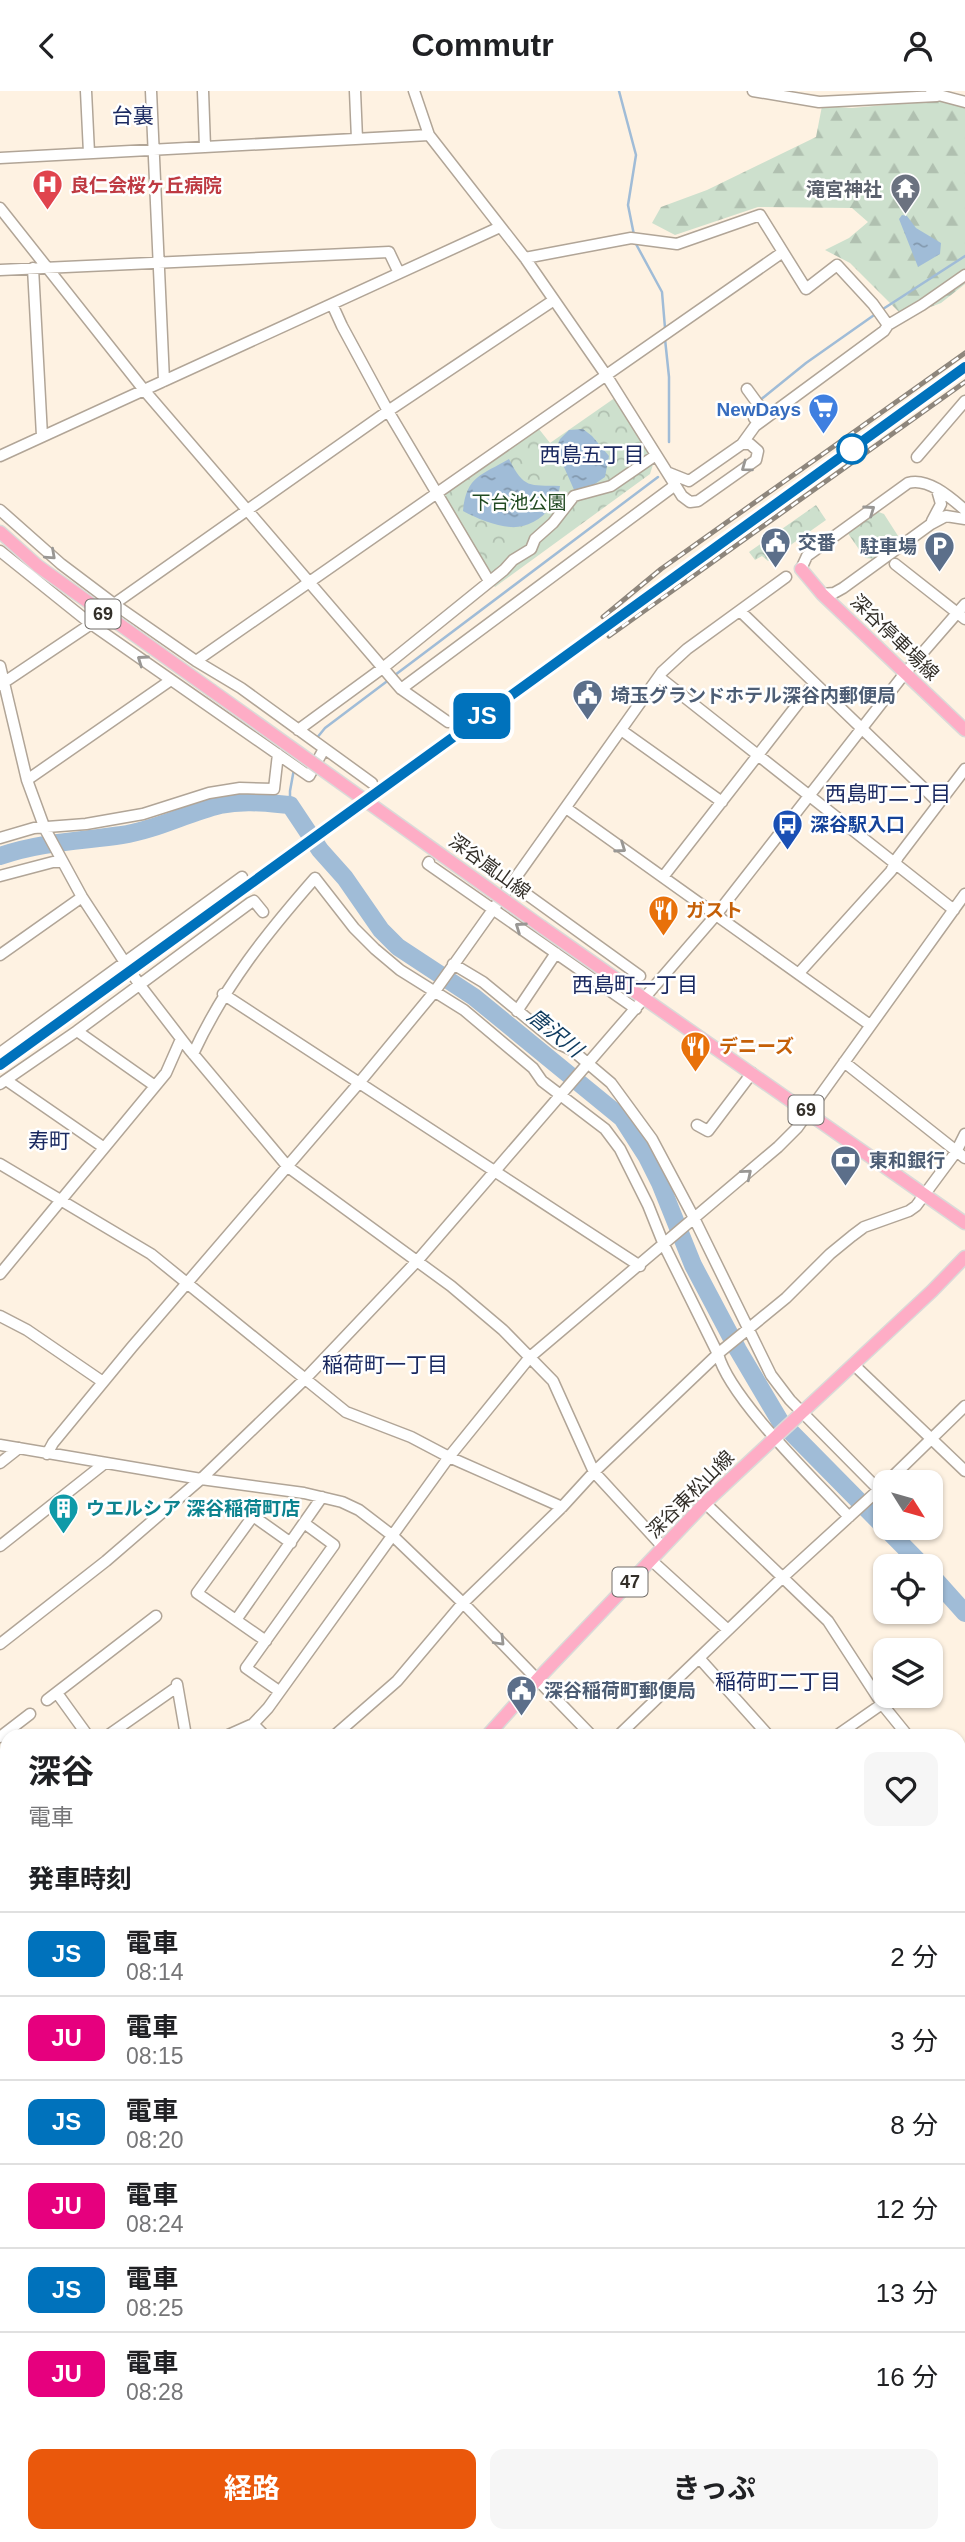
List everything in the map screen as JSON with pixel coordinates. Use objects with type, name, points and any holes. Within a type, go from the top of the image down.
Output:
[{"type":"main road","name":"深谷嵐山線","points":[[0,532],[38,566],[103,614],[542,927],[965,1223]]},
{"type":"main road","name":"深谷停車場線","points":[[801,569],[822,594],[965,730]]},
{"type":"main road","name":"47","points":[[777,1436],[965,1257]]},
{"type":"main road","name":"深谷東松山線","points":[[493,1729],[705,1503],[777,1436]]},
{"type":"street","points":[[86,91],[89,153]]},
{"type":"street","points":[[151,91],[164,381]]},
{"type":"street","points":[[203,91],[205,147]]},
{"type":"street","points":[[355,91],[357,139]]},
{"type":"street","points":[[414,91],[429,135],[525,258],[606,375],[686,499],[695,502]]},
{"type":"street","points":[[753,91],[819,102],[932,93],[965,102]]},
{"type":"street","points":[[0,158],[429,135]]},
{"type":"street","points":[[0,208],[144,390],[400,687],[448,722]]},
{"type":"street","points":[[525,258],[631,238],[677,244],[760,215],[806,289],[837,265],[873,304],[887,324]]},
{"type":"street","points":[[0,456],[500,227]]},
{"type":"street","points":[[0,270],[389,252],[399,273]]},
{"type":"street","points":[[196,661],[783,252]]},
{"type":"street","points":[[33,268],[42,436]]},
{"type":"street","points":[[400,687],[673,479],[692,480],[742,445],[755,426],[884,331],[887,324],[922,305],[965,275]]},
{"type":"street","points":[[114,604],[388,411],[554,300]]},
{"type":"street","points":[[332,304],[388,411],[438,491],[489,581]]},
{"type":"street","points":[[747,389],[763,411],[754,418],[756,420],[765,414],[756,449]]},
{"type":"street","points":[[917,457],[965,401]]},
{"type":"street","points":[[695,502],[756,460],[756,449],[750,444],[742,445]]},
{"type":"street","points":[[298,730],[384,667],[504,571],[513,560],[531,549],[535,539],[553,523],[574,496],[611,487],[656,455]]},
{"type":"street","points":[[692,480],[695,502]]},
{"type":"street","points":[[801,569],[807,555],[908,483],[919,482],[937,490],[965,510]]},
{"type":"street","points":[[931,524],[941,504],[937,490]]},
{"type":"street","points":[[0,510],[61,565],[114,604],[196,661],[241,688],[372,783]]},
{"type":"street","points":[[822,594],[834,593],[946,516],[965,519]]},
{"type":"street","points":[[0,551],[91,624],[309,776],[324,749]]},
{"type":"street","points":[[895,564],[961,616]]},
{"type":"street","points":[[47,1454],[103,1382],[436,990],[659,677],[678,656],[786,577]]},
{"type":"street","points":[[842,587],[841,603],[848,618]]},
{"type":"street","points":[[0,1644],[106,1561],[201,1479],[306,1378],[418,1260],[716,915],[905,673],[961,616],[965,604]]},
{"type":"street","points":[[740,611],[939,803]]},
{"type":"street","points":[[2,684],[91,624]]},
{"type":"street","points":[[0,666],[2,684],[27,780],[46,831],[82,897],[139,984],[181,1039],[288,1167],[418,1260],[478,1308],[553,1381],[594,1472],[663,1547]]},
{"type":"street","points":[[659,677],[954,910]]},
{"type":"street","points":[[27,780],[171,680]]},
{"type":"street","points":[[663,877],[814,683]]},
{"type":"street","points":[[216,711],[241,688]]},
{"type":"street","points":[[621,730],[722,802]]},
{"type":"street","points":[[0,838],[34,828],[46,831],[143,814],[209,793],[240,788],[274,789],[278,754]]},
{"type":"street","points":[[799,973],[894,864],[965,769]]},
{"type":"street","points":[[566,808],[870,1025]]},
{"type":"street","points":[[0,876],[60,859]]},
{"type":"street","points":[[429,862],[636,1009]]},
{"type":"street","points":[[0,1053],[242,877]]},
{"type":"street","points":[[193,1053],[223,994],[273,926],[315,878],[354,928],[375,949],[400,970],[436,990],[464,1010],[533,1068],[542,1081],[599,1123],[620,1149],[719,1353],[721,1364],[739,1393],[850,1515]]},
{"type":"street","points":[[511,883],[640,976]]},
{"type":"street","points":[[242,1729],[253,1724],[268,1708],[449,1457],[530,1357],[778,1147],[809,1113],[965,894]]},
{"type":"street","points":[[0,955],[82,897]]},
{"type":"street","points":[[103,1147],[3,1082],[77,1031],[250,903],[254,901],[263,912]]},
{"type":"street","points":[[517,1011],[556,953]]},
{"type":"street","points":[[452,966],[483,982],[611,1083],[640,1121],[771,1374],[801,1413],[873,1479]]},
{"type":"street","points":[[223,994],[640,1266]]},
{"type":"street","points":[[77,1031],[155,1086]]},
{"type":"street","points":[[0,1273],[166,1073],[181,1039]]},
{"type":"street","points":[[844,1062],[961,1155]]},
{"type":"street","points":[[697,1125],[708,1131],[752,1073]]},
{"type":"street","points":[[342,1729],[397,1681],[462,1604],[562,1507],[594,1472],[719,1353],[786,1298],[846,1240],[864,1227],[909,1211],[961,1155],[965,1134]]},
{"type":"street","points":[[0,1164],[135,1243],[346,1412],[411,1437],[449,1457],[562,1507]]},
{"type":"street","points":[[0,1316],[103,1382]]},
{"type":"street","points":[[853,1364],[965,1471]]},
{"type":"street","points":[[900,1470],[965,1406]]},
{"type":"street","points":[[0,1445],[322,1497],[359,1510],[393,1536],[585,1729]]},
{"type":"street","points":[[0,1463],[19,1448]]},
{"type":"street","points":[[0,1546],[105,1463]]},
{"type":"street","points":[[625,1729],[782,1578],[873,1495]]},
{"type":"street","points":[[236,1620],[322,1497]]},
{"type":"street","points":[[705,1503],[828,1621],[873,1690]]},
{"type":"street","points":[[266,1641],[197,1593],[253,1516],[291,1543]]},
{"type":"street","points":[[279,1691],[246,1668],[334,1545],[304,1523]]},
{"type":"street","points":[[651,1560],[728,1630]]},
{"type":"street","points":[[82,1729],[52,1697],[156,1616]]},
{"type":"street","points":[[700,1659],[763,1729]]},
{"type":"street","points":[[117,1729],[177,1685],[185,1729]]},
{"type":"street","points":[[846,1729],[876,1708]]},
{"type":"street","points":[[885,1708],[902,1729]]},
{"type":"street","points":[[12,1729],[30,1714]]},
{"type":"street","points":[[253,1724],[258,1729]]},
{"type":"green space","points":[[940,100],[965,106],[965,284],[941,303],[904,317],[850,263],[825,250],[849,238],[868,222],[852,208],[758,207],[675,235],[652,223],[661,207],[707,190],[816,137],[822,106],[852,108]]},
{"type":"green space","name":"下台池公園","points":[[619,395],[656,455],[650,474],[495,587],[486,577],[437,491],[535,424],[550,443]]},
{"type":"green space","points":[[816,505],[826,520],[768,561],[762,556],[755,560],[749,552]]},
{"type":"green space","points":[[876,511],[884,514],[900,539],[875,559],[865,558],[847,532]]},
{"type":"water","points":[[902,215],[907,216],[916,228],[941,243],[940,254],[918,267],[899,219]]},
{"type":"water","points":[[583,429],[609,456],[605,477],[586,490],[575,492],[556,449],[560,439],[569,430]]},
{"type":"water","points":[[509,459],[519,476],[528,483],[560,486],[549,509],[536,521],[519,527],[498,525],[463,511],[472,483],[483,473]]},
{"type":"waterway","points":[[619,91],[636,155],[628,205],[634,235]]},
{"type":"waterway","points":[[636,244],[662,292],[665,328]]},
{"type":"waterway","points":[[883,309],[965,256]]},
{"type":"waterway","points":[[759,401],[806,363],[877,313]]},
{"type":"waterway","points":[[665,339],[669,377],[669,442]]},
{"type":"waterway","points":[[395,675],[658,477]]},
{"type":"waterway","points":[[316,739],[325,728],[390,679]]},
{"type":"waterway","points":[[290,805],[294,769]]},
{"type":"waterway","name":"唐沢川","points":[[0,856],[45,845],[135,833],[229,803],[290,805],[320,850],[345,878],[381,930],[398,947],[474,997],[622,1118],[660,1183],[693,1265],[780,1421],[911,1554]]},
{"type":"waterway","name":"唐沢川","points":[[943,1588],[965,1613]]},
{"type":"railway","points":[[603,617],[661,569],[965,353]]},
{"type":"railway","points":[[0,1065],[965,367]]},
{"type":"railway","points":[[609,636],[965,382]]},
{"type":"train","name":"JS","points":[[0,1065],[965,367]]},
{"type":"place","name":"良仁会桜ヶ丘病院","points":[[47,212]]},
{"type":"place","name":"滝宮神社","points":[[905,216]]},
{"type":"place","name":"NewDays","points":[[824,436]]},
{"type":"place","name":"交番","points":[[775,569]]},
{"type":"place","name":"駐車場","points":[[940,573]]},
{"type":"place","name":"埼玉グランドホテル深谷内郵便局","points":[[588,722]]},
{"type":"place","name":"深谷駅入口","points":[[787,851]]},
{"type":"place","name":"ガスト","points":[[663,937]]},
{"type":"place","name":"デニーズ","points":[[696,1073]]},
{"type":"place","name":"東和銀行","points":[[846,1187]]},
{"type":"place","name":"ウエルシア 深谷稲荷町店","points":[[63,1535]]},
{"type":"place","name":"深谷稲荷町郵便局","points":[[521,1717]]},
{"type":"district","name":"台裏","points":[[133,116]]},
{"type":"district","name":"西島五丁目","points":[[592,455]]},
{"type":"district","name":"西島町二丁目","points":[[888,794]]},
{"type":"district","name":"西島町一丁目","points":[[635,985]]},
{"type":"district","name":"寿町","points":[[49,1141]]},
{"type":"district","name":"稲荷町一丁目","points":[[385,1365]]},
{"type":"district","name":"稲荷町二丁目","points":[[778,1682]]}]
